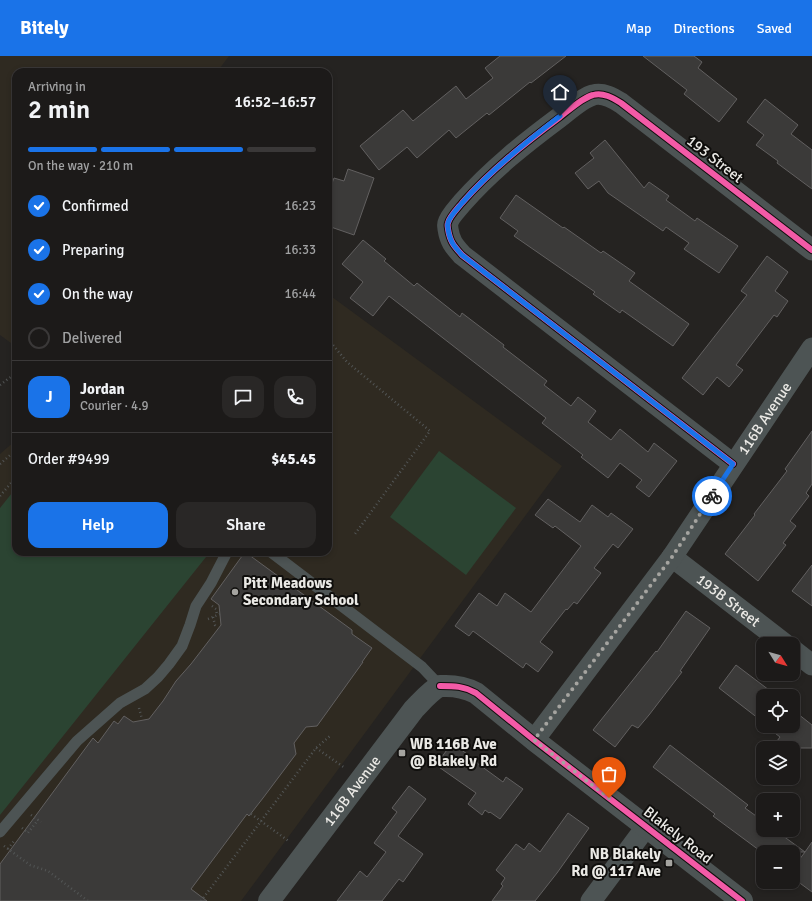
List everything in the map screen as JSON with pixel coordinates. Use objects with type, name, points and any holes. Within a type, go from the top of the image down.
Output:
[{"type":"street","name":"193 Street","points":[[733,464],[462,255],[453,245],[449,236],[448,222],[470,193],[529,140],[581,101],[592,95],[601,94],[612,97],[621,103],[812,250]]},
{"type":"street","name":"116B Avenue","points":[[534,740],[672,557],[812,348]]},
{"type":"street","name":"193B Street","points":[[672,557],[776,637]]},
{"type":"street","points":[[800,656],[812,665]]},
{"type":"street","name":"116B Avenue","points":[[269,901],[414,709],[440,686]]},
{"type":"street","name":"Blakely Road","points":[[440,686],[456,686],[466,688],[476,693],[534,740],[742,901]]},
{"type":"street","points":[[591,901],[646,827]]},
{"type":"lane","points":[[0,832],[77,741],[120,703],[145,689],[169,664],[182,646],[196,606],[211,583],[225,556]]},
{"type":"lane","points":[[276,556],[422,667],[440,686]]},
{"type":"path","points":[[332,344],[347,362],[430,431],[355,534]]},
{"type":"path","points":[[0,385],[12,376]]},
{"type":"path","points":[[0,464],[12,454]]},
{"type":"path","points":[[0,496],[12,482]]},
{"type":"path","points":[[213,617],[215,625],[218,627]]},
{"type":"path","points":[[201,901],[316,748],[330,736]]},
{"type":"path","points":[[316,748],[347,769]]},
{"type":"path","points":[[251,814],[292,844]]},
{"type":"path","points":[[0,843],[30,865],[48,871],[88,901]]},
{"type":"shaded area","points":[[0,56],[229,56],[220,68],[12,68],[12,342],[11,343],[0,335]]},
{"type":"shaded area","name":"Pitt Meadows Secondary School","points":[[332,297],[562,466],[241,901],[0,901],[0,454],[12,444],[12,556],[332,556]]},
{"type":"green space","points":[[439,451],[516,508],[466,575],[390,517]]},
{"type":"green space","points":[[12,493],[12,556],[207,556],[0,815],[0,508]]},
{"type":"building","points":[[500,56],[566,56],[531,83],[530,82],[489,115],[487,113],[456,138],[449,130],[417,158],[407,147],[379,170],[360,146],[403,110],[413,121],[456,86],[466,99],[493,78],[485,68]]},
{"type":"building","points":[[643,56],[694,56],[702,62],[698,68],[737,99],[719,122],[684,94],[687,90]]},
{"type":"building","points":[[765,99],[798,125],[791,134],[812,150],[812,189],[756,145],[764,135],[747,122]]},
{"type":"building","points":[[605,140],[644,188],[649,182],[669,196],[666,200],[695,221],[697,218],[738,246],[719,273],[684,249],[689,243],[666,227],[663,231],[608,193],[599,181],[588,189],[575,173],[594,158],[590,153]]},
{"type":"building","points":[[348,169],[374,178],[354,235],[332,227],[332,183],[334,178],[344,181]]},
{"type":"building","points":[[516,195],[601,253],[603,251],[635,273],[629,281],[689,324],[673,346],[622,310],[620,313],[593,294],[595,292],[514,236],[518,231],[500,218]]},
{"type":"building","points":[[363,240],[386,259],[384,261],[414,286],[417,283],[460,317],[462,313],[504,345],[503,347],[547,381],[544,385],[571,406],[578,397],[596,411],[588,422],[611,440],[620,429],[648,452],[654,443],[677,461],[649,497],[636,487],[642,480],[620,463],[608,478],[581,457],[583,455],[542,423],[546,418],[389,296],[373,316],[350,298],[363,282],[342,264]]},
{"type":"building","points":[[767,256],[788,272],[775,291],[788,301],[777,317],[774,315],[736,365],[743,370],[729,387],[717,377],[703,395],[682,378],[747,295],[741,291]]},
{"type":"building","points":[[812,431],[812,484],[806,493],[809,496],[790,521],[796,526],[783,543],[786,545],[758,581],[725,554],[787,471],[785,469]]},
{"type":"building","points":[[548,499],[580,522],[592,505],[608,517],[611,513],[633,529],[618,548],[613,544],[594,568],[601,573],[577,604],[574,602],[567,610],[566,609],[540,642],[553,652],[538,672],[526,663],[523,668],[473,631],[469,636],[455,626],[479,593],[497,606],[505,593],[531,612],[581,546],[555,526],[553,528],[535,515]]},
{"type":"building","name":"Pitt Meadows Secondary School","points":[[242,556],[250,556],[352,630],[352,634],[372,648],[317,726],[306,727],[294,743],[296,754],[249,816],[247,814],[191,889],[207,901],[0,901],[0,864],[93,738],[98,743],[114,721],[118,724],[124,716],[133,722],[149,719],[176,681],[221,625],[219,605],[211,599]]},
{"type":"building","points":[[812,565],[812,606],[792,591]]},
{"type":"building","points":[[686,611],[710,628],[680,671],[682,672],[649,715],[638,728],[632,725],[615,747],[593,730],[656,651],[657,652]]},
{"type":"building","points":[[736,665],[768,689],[756,689],[756,717],[719,688]]},
{"type":"building","points":[[800,716],[812,725],[812,748],[800,748],[800,741],[777,741],[780,737],[775,733],[800,733]]},
{"type":"building","points":[[452,743],[503,782],[506,777],[523,789],[500,819],[485,810],[482,815],[468,804],[476,793],[436,765]]},
{"type":"building","points":[[670,745],[748,805],[745,808],[756,816],[756,837],[785,837],[795,845],[756,845],[756,848],[713,816],[715,814],[653,767]]},
{"type":"building","points":[[409,786],[426,799],[398,836],[423,854],[403,882],[399,879],[382,901],[337,901],[360,871],[367,877],[386,852],[374,843],[397,812],[392,808]]},
{"type":"building","points":[[568,813],[589,828],[535,901],[492,901],[503,886],[501,884],[505,878],[496,870],[516,844],[524,850],[529,843],[540,852]]},
{"type":"building","points":[[812,842],[812,892],[800,883],[800,858]]},
{"type":"cycle path","points":[[733,464],[462,255],[451,241],[448,225],[449,221],[473,191],[521,147],[580,101],[593,95],[600,94],[611,97],[621,103],[812,250]]},
{"type":"cycle path","points":[[440,686],[459,687],[476,693],[534,740],[742,901]]},
{"type":"way so far","points":[[609,798],[534,740],[672,557],[712,496]]},
{"type":"place","name":"Pitt Meadows Secondary School","points":[[235,592]]},
{"type":"place","name":"WB 116B Ave @ Blakely Rd","points":[[402,753]]},
{"type":"place","name":"NB Blakely Rd @ 117 Ave","points":[[669,863]]},
{"type":"route","points":[[560,116],[529,140],[470,193],[448,222],[449,236],[453,245],[462,255],[733,464],[712,496]]}]
